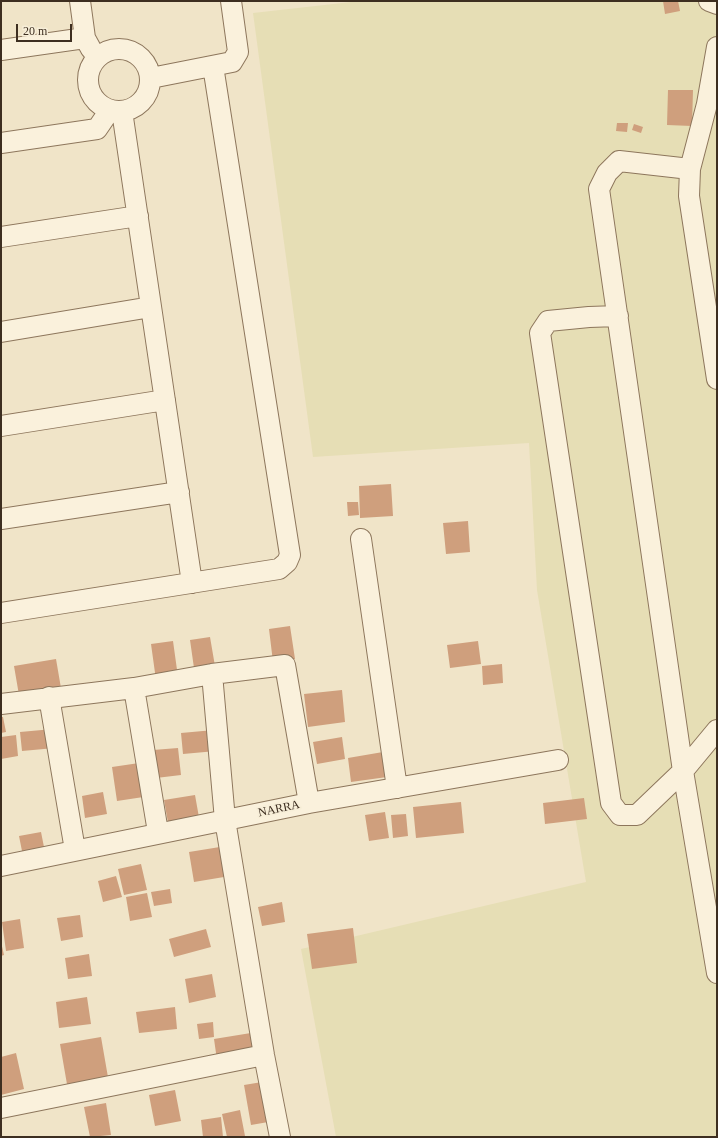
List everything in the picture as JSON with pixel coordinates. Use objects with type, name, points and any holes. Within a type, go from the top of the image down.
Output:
[{"type":"street","points":[[80,1],[85,38],[96,58]]},
{"type":"street","points":[[151,78],[232,62],[238,52],[231,1]]},
{"type":"street","points":[[709,1],[717,4]]},
{"type":"street","points":[[1,50],[85,38]]},
{"type":"street","points":[[717,47],[707,104],[690,169],[689,196],[717,379]]},
{"type":"street","points":[[1,142],[97,129],[116,111],[135,107],[144,100],[149,89],[151,78],[148,66],[142,57],[132,50],[119,48],[107,50],[96,58],[90,68],[88,81],[91,93],[99,104],[116,111]]},
{"type":"street","points":[[1,613],[279,569],[287,562],[290,555],[213,66]]},
{"type":"street","points":[[116,111],[138,216],[192,583]]},
{"type":"street","points":[[690,169],[620,161],[607,173],[599,189],[684,771],[717,973]]},
{"type":"street","points":[[1,237],[138,216]]},
{"type":"street","points":[[1,332],[151,307]]},
{"type":"street","points":[[618,316],[548,321],[540,333],[610,802],[620,815],[637,815],[684,771],[717,730]]},
{"type":"street","points":[[1,426],[165,400]]},
{"type":"street","points":[[1,519],[179,492]]},
{"type":"street","points":[[361,539],[397,788]]},
{"type":"street","points":[[1,704],[49,697],[134,688],[212,674],[285,665],[309,803]]},
{"type":"street","points":[[212,674],[225,820],[264,1055],[280,1137]]},
{"type":"street","points":[[134,688],[158,832]]},
{"type":"street","points":[[49,697],[75,850]]},
{"type":"street","name":"NARRA","points":[[1,866],[158,832],[309,803],[558,760]]},
{"type":"street","points":[[1,1108],[264,1055]]},
{"type":"shaded area","points":[[360,1],[717,1],[717,1137],[336,1137],[301,949],[586,882],[537,590],[529,443],[313,457],[253,13]]},
{"type":"building","points":[[663,1],[678,1],[680,11],[665,14]]},
{"type":"building","points":[[668,90],[693,90],[692,126],[667,125]]},
{"type":"building","points":[[617,123],[628,123],[627,132],[616,131]]},
{"type":"building","points":[[634,124],[643,127],[641,133],[632,130]]},
{"type":"building","points":[[391,484],[393,516],[360,518],[359,486]]},
{"type":"building","points":[[347,502],[358,502],[359,515],[348,516]]},
{"type":"building","points":[[468,521],[470,552],[446,554],[443,523]]},
{"type":"building","points":[[290,626],[295,659],[273,662],[269,629]]},
{"type":"building","points":[[210,637],[216,672],[195,675],[190,640]]},
{"type":"building","points":[[173,641],[178,677],[156,680],[151,644]]},
{"type":"building","points":[[478,641],[481,664],[450,668],[447,645]]},
{"type":"building","points":[[56,659],[62,694],[20,701],[14,666]]},
{"type":"building","points":[[502,664],[503,683],[483,685],[482,666]]},
{"type":"building","points":[[342,690],[345,722],[308,727],[304,694]]},
{"type":"building","points":[[1,717],[3,717],[6,732],[1,733]]},
{"type":"building","points":[[53,729],[55,748],[22,751],[20,732]]},
{"type":"building","points":[[214,730],[216,751],[183,754],[181,733]]},
{"type":"building","points":[[16,735],[18,756],[1,759],[1,737]]},
{"type":"building","points":[[342,737],[345,759],[317,764],[313,742]]},
{"type":"building","points":[[178,748],[181,775],[156,778],[153,750]]},
{"type":"building","points":[[383,752],[387,777],[351,782],[348,758]]},
{"type":"building","points":[[146,762],[150,796],[117,801],[112,767]]},
{"type":"building","points":[[103,792],[107,814],[85,818],[82,796]]},
{"type":"building","points":[[195,795],[200,823],[169,828],[164,800]]},
{"type":"building","points":[[584,798],[587,819],[545,824],[543,803]]},
{"type":"building","points":[[461,802],[464,833],[416,838],[413,807]]},
{"type":"building","points":[[385,812],[389,838],[369,841],[365,815]]},
{"type":"building","points":[[406,814],[408,836],[393,838],[391,815]]},
{"type":"building","points":[[41,832],[45,852],[23,856],[19,836]]},
{"type":"building","points":[[226,846],[230,876],[194,882],[189,852]]},
{"type":"building","points":[[141,864],[147,890],[124,895],[118,869]]},
{"type":"building","points":[[116,876],[122,897],[103,902],[98,881]]},
{"type":"building","points":[[170,889],[172,903],[154,906],[151,892]]},
{"type":"building","points":[[147,893],[152,917],[130,921],[126,897]]},
{"type":"building","points":[[282,902],[285,922],[262,926],[258,907]]},
{"type":"building","points":[[80,915],[83,937],[61,941],[57,918]]},
{"type":"building","points":[[20,919],[24,948],[6,951],[2,922]]},
{"type":"building","points":[[353,928],[357,963],[312,969],[307,934]]},
{"type":"building","points":[[206,929],[211,947],[174,957],[169,939]]},
{"type":"building","points":[[1,942],[4,955],[1,956]]},
{"type":"building","points":[[89,954],[92,976],[68,979],[65,958]]},
{"type":"building","points":[[212,974],[216,997],[189,1003],[185,979]]},
{"type":"building","points":[[87,997],[91,1024],[59,1028],[56,1002]]},
{"type":"building","points":[[175,1007],[177,1029],[139,1033],[136,1012]]},
{"type":"building","points":[[213,1022],[214,1037],[199,1039],[197,1024]]},
{"type":"building","points":[[257,1032],[261,1053],[217,1060],[214,1039]]},
{"type":"building","points":[[101,1037],[109,1083],[68,1090],[60,1044]]},
{"type":"building","points":[[16,1053],[24,1089],[1,1095],[1,1057]]},
{"type":"building","points":[[268,1081],[274,1121],[251,1125],[244,1085]]},
{"type":"building","points":[[175,1090],[181,1121],[155,1126],[149,1095]]},
{"type":"building","points":[[106,1103],[111,1135],[90,1137],[84,1107]]},
{"type":"building","points":[[240,1110],[245,1136],[227,1137],[222,1114]]},
{"type":"building","points":[[221,1117],[223,1137],[203,1137],[201,1120]]}]
